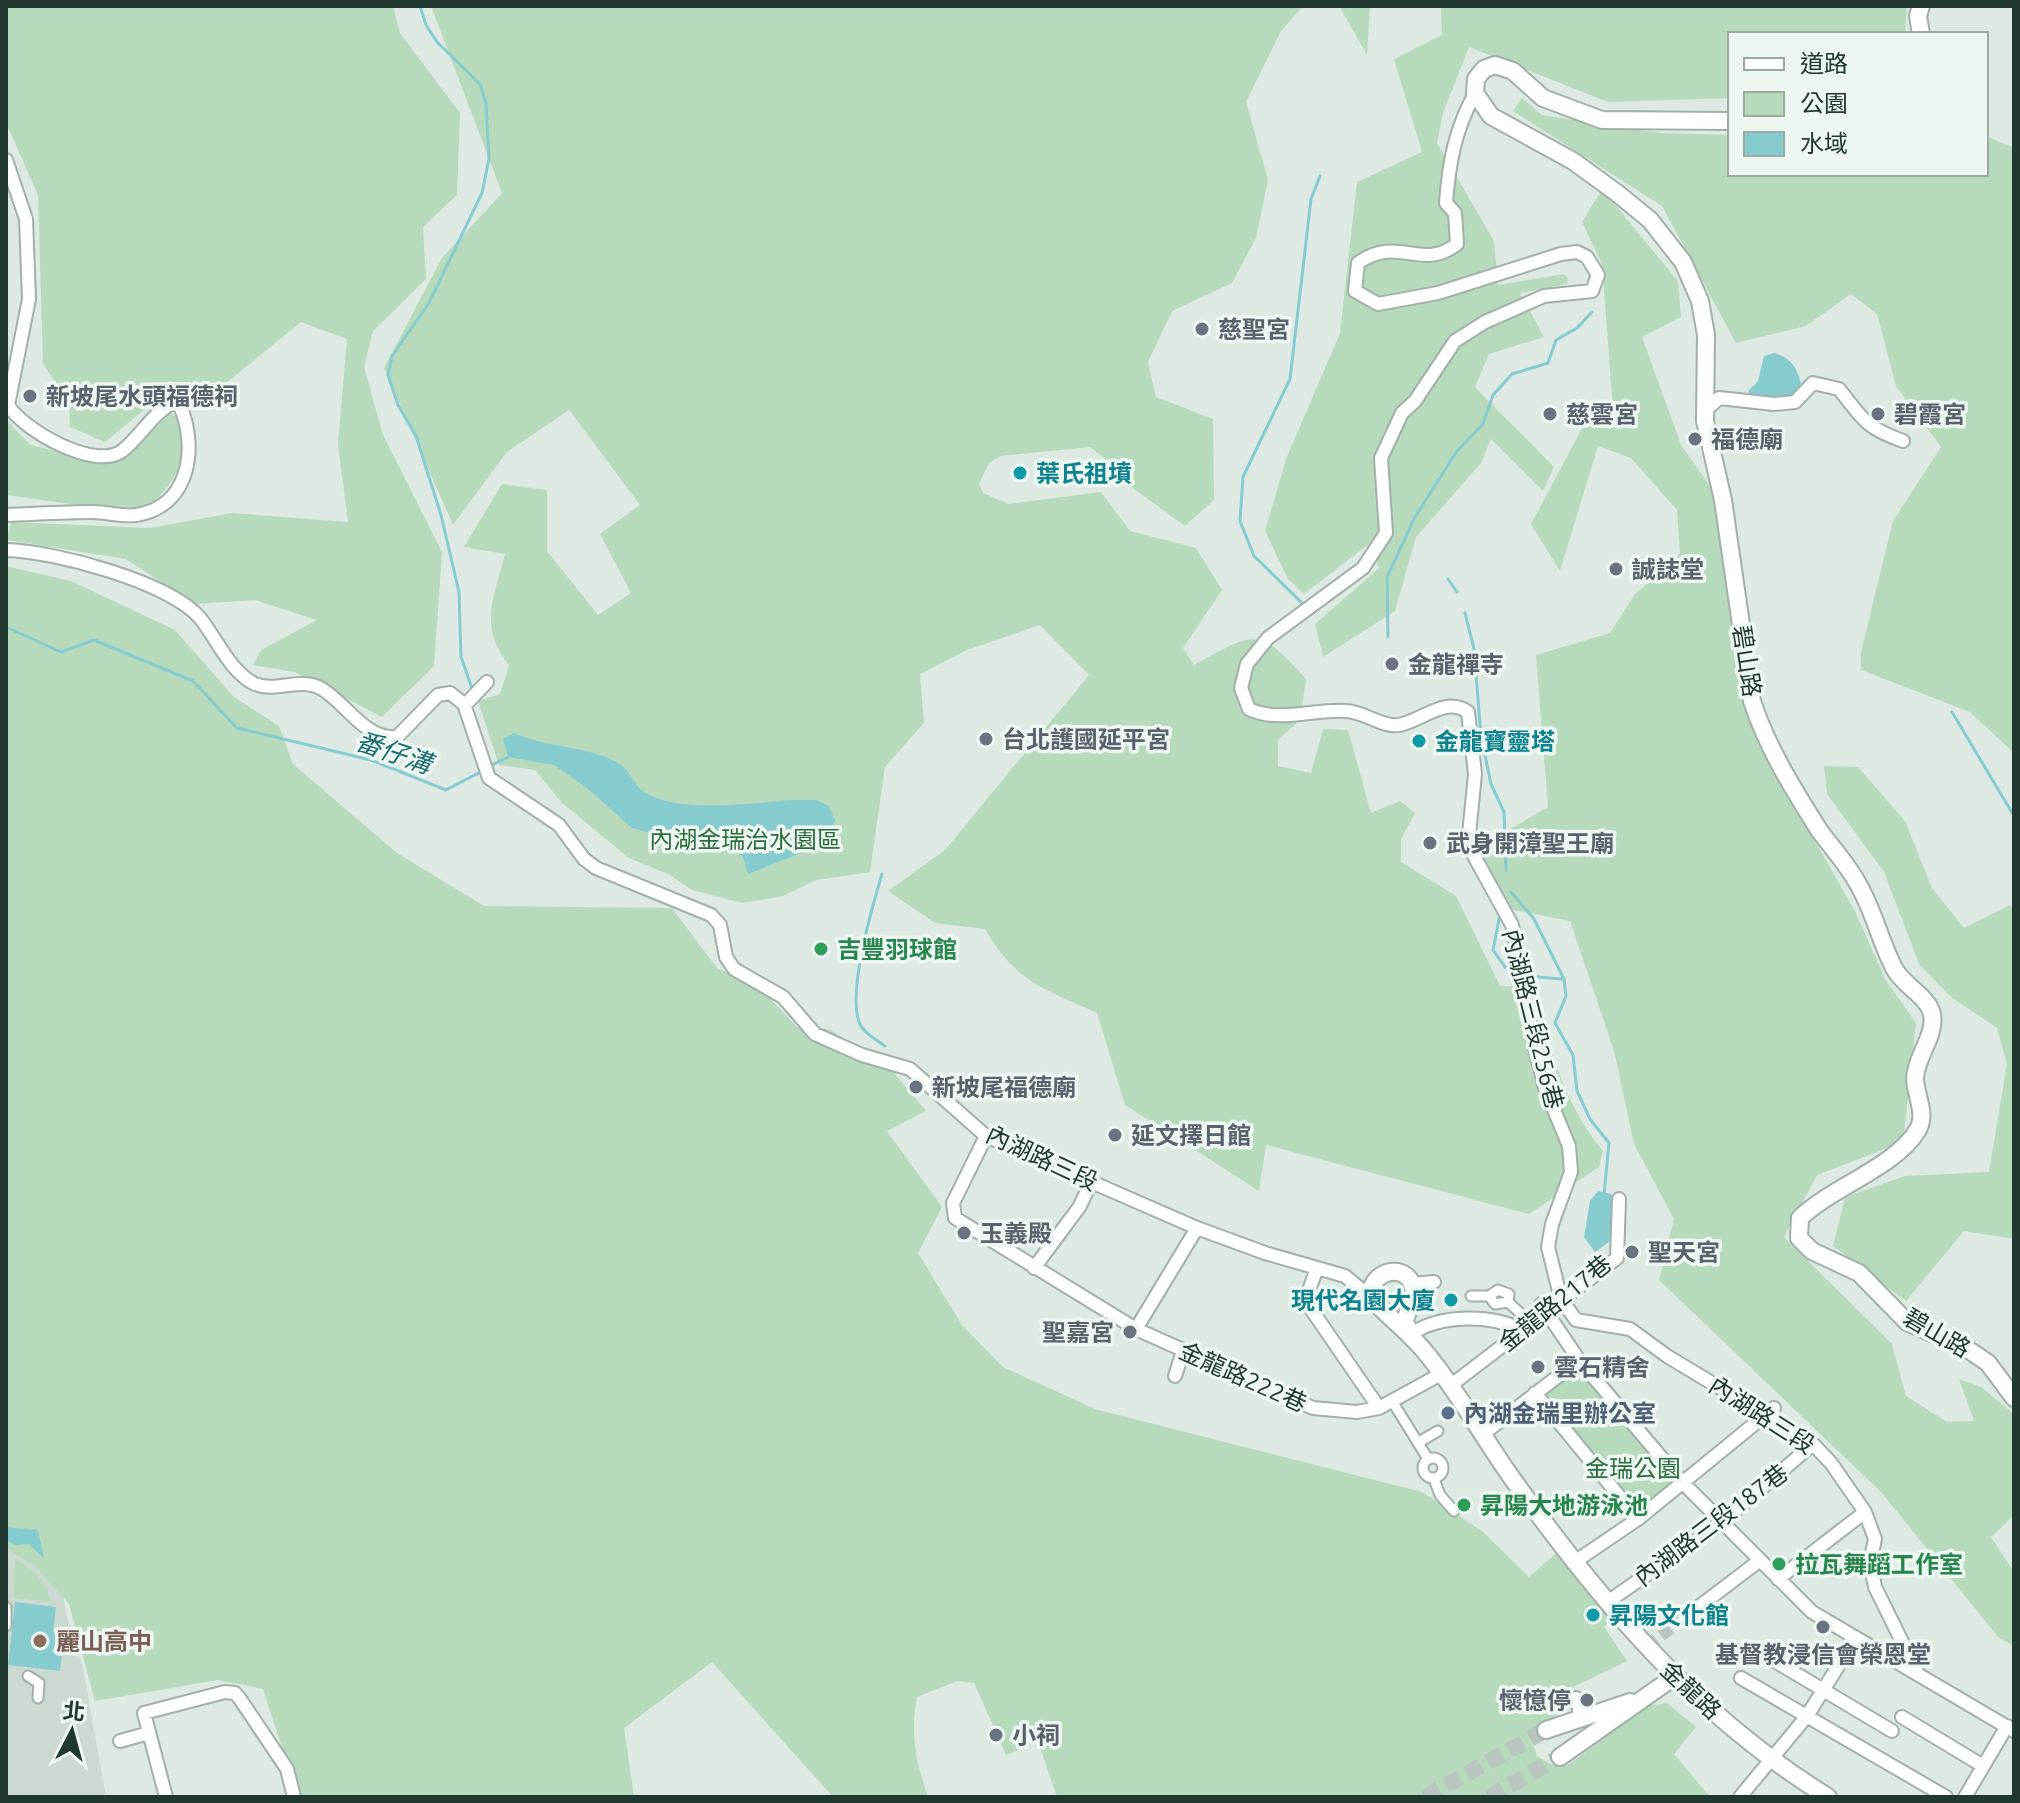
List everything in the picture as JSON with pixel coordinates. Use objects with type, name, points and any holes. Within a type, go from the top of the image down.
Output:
[{"type":"street","points":[[1921,6],[1918,16],[1921,32]]},
{"type":"street","points":[[1475,93],[1476,79],[1484,69],[1495,65],[1513,71],[1543,98],[1602,120],[1728,121]]},
{"type":"street","name":"碧山路","points":[[1475,93],[1491,116],[1573,161],[1650,220],[1683,262],[1700,301],[1706,335],[1704,412],[1723,500],[1752,701],[1762,731],[1820,831],[1857,882],[1904,986],[1921,997],[1931,1012],[1932,1029],[1916,1065],[1915,1084],[1922,1106],[1919,1130],[1895,1153],[1813,1205],[1800,1218],[1799,1238],[1812,1251],[1859,1273],[1907,1322],[1966,1348],[1988,1363],[2014,1398]]},
{"type":"street","name":"內湖路三段256巷","points":[[1475,93],[1459,123],[1449,158],[1446,203],[1455,213],[1457,244],[1445,253],[1424,257],[1408,251],[1374,251],[1358,263],[1355,291],[1378,304],[1438,293],[1532,261],[1577,252],[1587,257],[1598,275],[1592,291],[1544,296],[1485,322],[1455,341],[1415,401],[1402,413],[1381,458],[1386,533],[1363,568],[1268,638],[1247,664],[1241,688],[1249,709],[1262,716],[1350,711],[1397,726],[1447,706],[1460,706],[1468,712],[1475,774],[1468,845],[1512,925],[1545,1088],[1569,1146],[1571,1172],[1552,1224],[1548,1247],[1561,1299]]},
{"type":"street","points":[[6,160],[26,219],[29,299],[8,405],[14,415],[49,441],[100,456],[120,453],[172,403],[180,406],[184,417],[190,454],[186,476],[154,510],[135,515],[93,512],[6,515]]},
{"type":"street","points":[[1704,412],[1719,398],[1774,404],[1795,402],[1813,383],[1839,389],[1858,418],[1880,433],[1903,441]]},
{"type":"street","points":[[6,550],[29,550],[124,576],[198,615],[237,670],[257,685],[313,685],[381,737],[397,737],[438,695],[450,693],[465,705],[487,682]]},
{"type":"street","name":"內湖路三段","points":[[465,705],[489,778],[559,825],[575,848],[596,868],[711,915],[720,925],[726,957],[734,969],[783,997],[815,1034],[862,1055],[910,1069],[986,1136],[1197,1228],[1345,1276],[1370,1297]]},
{"type":"street","name":"金龍路222巷","points":[[986,1136],[953,1203],[955,1218],[1136,1329],[1313,1408],[1357,1412],[1379,1408],[1446,1380]]},
{"type":"street","points":[[1034,1268],[1080,1206],[1091,1182]]},
{"type":"street","name":"金龍路217巷","points":[[1446,1380],[1526,1326],[1543,1308],[1561,1299],[1617,1258],[1619,1199]]},
{"type":"street","points":[[1136,1329],[1197,1228]]},
{"type":"street","points":[[1317,1268],[1308,1293],[1309,1306],[1379,1408]]},
{"type":"street","points":[[1370,1297],[1373,1282],[1384,1272],[1399,1272],[1412,1284],[1415,1296],[1405,1322],[1411,1334],[1426,1327],[1479,1318],[1526,1326]]},
{"type":"street","points":[[1412,1284],[1434,1282]]},
{"type":"street","points":[[1471,1296],[1489,1296],[1498,1290],[1505,1291],[1509,1294],[1508,1302],[1526,1326]]},
{"type":"street","name":"金龍路","points":[[1370,1297],[1411,1334],[1573,1563],[1606,1603],[1674,1677],[1772,1762],[1828,1797]]},
{"type":"street","points":[[1560,1331],[1576,1320],[1561,1299]]},
{"type":"street","points":[[1543,1308],[1579,1360],[1683,1483],[1812,1612],[2010,1729],[1983,1766],[1971,1795]]},
{"type":"street","name":"內湖路三段","points":[[1576,1320],[1630,1329],[1769,1412],[1813,1444],[1831,1463],[1865,1512],[1875,1539],[1870,1562],[1875,1587],[1918,1674]]},
{"type":"street","points":[[1175,1376],[1183,1351]]},
{"type":"street","points":[[1482,1435],[1579,1360]]},
{"type":"street","points":[[1535,1393],[1638,1519]]},
{"type":"street","points":[[1392,1401],[1428,1459]]},
{"type":"street","points":[[1573,1563],[1638,1519],[1769,1412]]},
{"type":"street","points":[[1419,1442],[1438,1431]]},
{"type":"street","name":"內湖路三段187巷","points":[[1606,1603],[1721,1523],[1813,1444]]},
{"type":"street","points":[[1428,1459],[1438,1459],[1444,1466],[1441,1476],[1434,1479]]},
{"type":"street","points":[[1428,1459],[1423,1471],[1434,1479],[1440,1495],[1454,1511]]},
{"type":"street","points":[[1778,1579],[1865,1512]]},
{"type":"street","points":[[1684,1618],[1759,1561]]},
{"type":"street","points":[[6,1607],[6,1626]]},
{"type":"street","points":[[1740,1797],[1807,1716],[1855,1639]]},
{"type":"street","points":[[1768,1657],[1892,1731]]},
{"type":"street","points":[[28,1676],[39,1683],[38,1698]]},
{"type":"street","points":[[1640,1699],[1549,1729],[1567,1743],[1564,1755],[1674,1677]]},
{"type":"street","points":[[1741,1678],[1946,1797]]},
{"type":"street","points":[[166,1797],[144,1713],[213,1694],[235,1693],[287,1769],[294,1797]]},
{"type":"street","points":[[1576,1698],[1579,1718],[1577,1735],[1588,1740]]},
{"type":"street","points":[[1902,1717],[1983,1766]]},
{"type":"street","points":[[120,1741],[149,1733]]},
{"type":"shaded area","name":"麗山高中","points":[[6,1525],[55,1537],[66,1614],[83,1668],[106,1797],[6,1797]]},
{"type":"green space","points":[[6,6],[393,6],[400,33],[460,113],[457,195],[423,227],[426,279],[373,331],[364,367],[383,435],[442,552],[434,666],[382,717],[295,672],[253,665],[261,650],[317,620],[255,600],[194,604],[126,559],[7,540],[11,522],[150,528],[232,513],[348,522],[338,445],[347,339],[301,322],[193,410],[174,397],[155,401],[105,442],[70,427],[69,402],[43,364],[38,195],[6,123]]},
{"type":"green space","name":"內湖金瑞治水園區","points":[[431,6],[1303,6],[1281,31],[1246,102],[1268,180],[1256,238],[1232,283],[1172,311],[1148,362],[1156,397],[1213,419],[1214,500],[1185,526],[1130,486],[1120,470],[1090,447],[1001,456],[989,463],[979,484],[983,493],[1008,504],[1101,492],[1130,531],[1196,548],[1222,590],[1183,648],[1194,665],[1244,641],[1255,639],[1277,649],[1306,679],[1300,720],[1278,740],[1278,766],[1311,773],[1323,729],[1348,730],[1371,813],[1400,801],[1415,813],[1401,839],[1401,862],[1456,896],[1500,986],[1534,987],[1559,1074],[1578,1114],[1603,1151],[1599,1167],[1529,1214],[1266,1145],[1259,1191],[1125,1105],[1097,1013],[1046,990],[1020,973],[985,929],[935,923],[888,891],[945,850],[1089,675],[1040,625],[967,650],[920,674],[924,723],[885,767],[870,872],[816,880],[783,896],[743,903],[692,890],[670,875],[629,858],[562,803],[535,770],[499,765],[478,701],[500,694],[509,665],[499,651],[491,625],[493,598],[505,554],[464,547],[502,484],[547,490],[547,551],[598,615],[631,593],[600,534],[640,505],[569,410],[507,452],[453,525],[384,368],[442,258],[502,193]]},
{"type":"green space","points":[[1339,6],[1370,6],[1367,55]]},
{"type":"green space","points":[[1441,6],[1907,6],[1905,32],[1728,32],[1728,98],[1608,102],[1469,47],[1443,113],[1437,143],[1494,241],[1498,285],[1564,274],[1568,278],[1567,284],[1520,293],[1544,337],[1489,354],[1475,387],[1554,467],[1543,491],[1491,439],[1481,463],[1416,537],[1395,611],[1323,657],[1315,624],[1379,568],[1370,543],[1304,594],[1288,579],[1265,531],[1286,459],[1340,333],[1357,182],[1422,152],[1394,59],[1442,35]]},
{"type":"green space","points":[[1522,98],[1542,115],[1660,133],[1728,135],[1728,176],[1988,176],[1988,137],[2014,148],[2014,753],[1970,712],[1861,670],[1861,652],[1893,521],[1941,447],[1896,386],[1877,314],[1851,294],[1806,326],[1736,343],[1662,206],[1513,111]]},
{"type":"green space","points":[[1602,189],[1678,281],[1681,317],[1642,337],[1681,445],[1720,500],[1743,701],[1762,749],[1855,911],[1885,979],[1916,1023],[1903,1142],[1817,1175],[1784,1237],[1892,1344],[1906,1396],[1947,1422],[1974,1421],[1959,1379],[1981,1387],[2014,1414],[2014,1515],[1991,1537],[2014,1572],[2014,1646],[1998,1637],[1882,1493],[1659,1280],[1674,1219],[1634,1144],[1614,1051],[1570,921],[1504,908],[1480,847],[1548,807],[1536,655],[1610,633],[1635,594],[1680,554],[1677,510],[1631,458],[1598,446],[1560,571],[1531,524],[1585,423],[1614,422],[1602,264],[1582,222]]},
{"type":"green space","points":[[167,411],[178,418],[181,458],[174,477],[149,508],[71,504],[6,495],[6,420],[31,445],[109,464],[128,453]]},
{"type":"green space","points":[[6,566],[71,581],[175,630],[234,697],[279,726],[293,764],[397,853],[484,906],[672,908],[717,968],[756,984],[797,1027],[829,1029],[890,1068],[926,1111],[887,1131],[942,1207],[918,1253],[962,1325],[1003,1367],[1095,1409],[1422,1492],[1482,1531],[1529,1577],[1562,1548],[1616,1615],[1604,1627],[1627,1661],[1561,1693],[1566,1709],[1527,1732],[1538,1757],[1558,1768],[1571,1763],[1646,1706],[1667,1703],[1696,1727],[1674,1754],[1710,1797],[1057,1797],[1038,1742],[1006,1755],[974,1683],[957,1681],[917,1697],[915,1748],[928,1797],[833,1797],[712,1662],[624,1728],[634,1797],[298,1797],[263,1689],[218,1680],[95,1701],[69,1604],[34,1565],[6,1548]]},
{"type":"green space","points":[[1824,766],[1858,767],[1905,821],[1932,888],[1964,928],[2010,905],[2014,910],[2014,1239],[1964,1231],[1906,1301],[1833,1246],[1845,1197],[1905,1176],[1989,1172],[2007,1064],[1997,1028],[1951,997],[1919,964],[1884,872],[1827,794]]},
{"type":"green space","name":"金瑞公園","points":[[1579,1360],[1683,1483],[1638,1519],[1535,1393]]},
{"type":"green space","points":[[15,1559],[39,1577],[50,1602],[14,1598]]},
{"type":"water","points":[[1774,353],[1792,364],[1801,383],[1794,396],[1755,402],[1748,391],[1758,381],[1764,356]]},
{"type":"water","points":[[514,733],[608,758],[620,764],[644,792],[662,800],[682,804],[728,805],[816,800],[829,806],[835,821],[821,845],[748,874],[743,857],[726,841],[686,843],[632,828],[587,788],[554,765],[508,757],[503,739]]},
{"type":"water","points":[[1598,1191],[1611,1194],[1616,1202],[1609,1242],[1595,1252],[1584,1237],[1590,1201]]},
{"type":"water","points":[[7,1527],[38,1530],[44,1559],[29,1544],[15,1545],[6,1540]]},
{"type":"water","points":[[15,1602],[56,1607],[53,1632],[64,1634],[60,1671],[8,1665]]},
{"type":"waterway","name":"番仔溝","points":[[420,6],[426,25],[437,42],[480,84],[486,103],[489,159],[482,193],[429,303],[392,356],[388,375],[398,405],[416,436],[441,515],[459,592],[461,657],[473,691]]},
{"type":"waterway","points":[[1305,606],[1254,556],[1240,521],[1243,477],[1290,379],[1311,199],[1320,176]]},
{"type":"waterway","points":[[1388,637],[1387,577],[1415,517],[1457,451],[1483,424],[1493,395],[1512,374],[1548,363],[1556,340],[1577,328],[1592,312]]},
{"type":"waterway","points":[[1448,579],[1457,592]]},
{"type":"waterway","points":[[1465,613],[1474,649],[1481,736],[1491,784],[1504,812],[1506,871]]},
{"type":"waterway","name":"番仔溝","points":[[6,627],[61,652],[94,640],[193,681],[237,728],[371,760],[446,790],[484,770]]},
{"type":"waterway","points":[[1952,712],[2014,816]]},
{"type":"waterway","name":"番仔溝","points":[[490,766],[508,757]]},
{"type":"waterway","name":"番仔溝","points":[[882,874],[862,951],[856,995],[861,1026],[885,1046]]},
{"type":"waterway","points":[[1511,892],[1534,919],[1564,979],[1566,996],[1555,1023],[1573,1055],[1577,1091],[1590,1119],[1609,1143],[1604,1195]]},
{"type":"waterway","points":[[1500,914],[1493,950],[1505,967],[1518,975]]},
{"type":"waterway","points":[[1526,976],[1562,979]]},
{"type":"tunnel","points":[[1647,1647],[1684,1618]]},
{"type":"tunnel","points":[[1425,1797],[1546,1730]]},
{"type":"tunnel","points":[[1489,1797],[1560,1757]]},
{"type":"place","name":"慈聖宮","points":[[1202,329]]},
{"type":"place","name":"新坡尾水頭福德祠","points":[[30,396]]},
{"type":"place","name":"慈雲宮","points":[[1550,414]]},
{"type":"place","name":"碧霞宮","points":[[1878,414]]},
{"type":"place","name":"福德廟","points":[[1695,439]]},
{"type":"place","name":"葉氏祖墳","points":[[1020,473]]},
{"type":"place","name":"誠誌堂","points":[[1616,569]]},
{"type":"place","name":"金龍禪寺","points":[[1392,664]]},
{"type":"place","name":"台北護國延平宮","points":[[986,739]]},
{"type":"place","name":"金龍寶靈塔","points":[[1419,741]]},
{"type":"place","name":"武身開漳聖王廟","points":[[1430,843]]},
{"type":"place","name":"吉豐羽球館","points":[[821,949]]},
{"type":"place","name":"新坡尾福德廟","points":[[916,1087]]},
{"type":"place","name":"延文擇日館","points":[[1115,1135]]},
{"type":"place","name":"玉義殿","points":[[964,1233]]},
{"type":"place","name":"聖天宮","points":[[1632,1252]]},
{"type":"place","name":"現代名園大廈","points":[[1451,1300]]},
{"type":"place","name":"聖嘉宮","points":[[1130,1332]]},
{"type":"place","name":"雲石精舍","points":[[1538,1367]]},
{"type":"place","name":"內湖金瑞里辦公室","points":[[1448,1413]]},
{"type":"place","name":"昇陽大地游泳池","points":[[1464,1505]]},
{"type":"place","name":"拉瓦舞蹈工作室","points":[[1779,1564]]},
{"type":"place","name":"昇陽文化館","points":[[1593,1615]]},
{"type":"place","name":"基督教浸信會榮恩堂","points":[[1823,1627]]},
{"type":"place","name":"麗山高中","points":[[40,1641]]},
{"type":"place","name":"懷憶停","points":[[1587,1700]]},
{"type":"place","name":"小祠","points":[[996,1735]]}]
